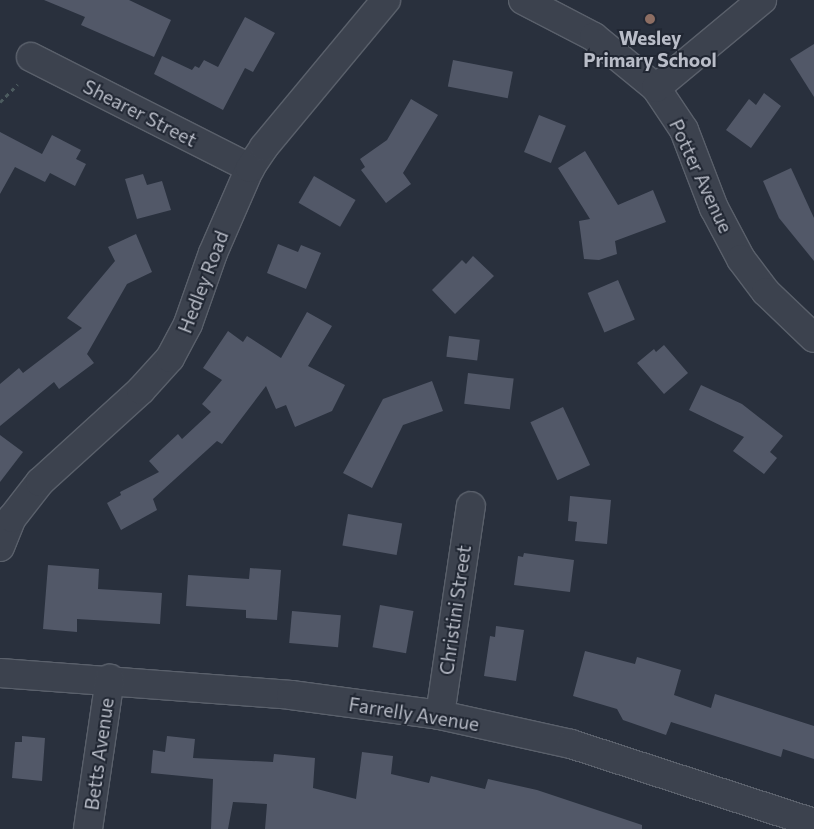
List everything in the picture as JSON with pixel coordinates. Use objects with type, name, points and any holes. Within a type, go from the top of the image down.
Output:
[{"type":"street","name":"Hedley Road","points":[[0,547],[12,518],[40,482],[141,390],[170,358],[188,324],[213,253],[250,168],[264,147],[386,0]]},
{"type":"street","name":"Potter Avenue","points":[[523,0],[594,37],[656,88],[684,130],[714,208],[741,259],[766,292],[814,338]]},
{"type":"street","points":[[656,88],[762,0]]},
{"type":"street","name":"Shearer Street","points":[[31,57],[250,168]]},
{"type":"street","name":"Christini Street","points":[[440,715],[471,506]]},
{"type":"street","name":"Farrelly Avenue","points":[[0,673],[110,679],[292,696],[440,715],[571,744],[814,823]]},
{"type":"street","name":"Betts Avenue","points":[[88,829],[110,679]]},
{"type":"path","points":[[0,102],[18,84]]},
{"type":"building","points":[[44,0],[129,0],[171,20],[154,57],[81,25],[85,17]]},
{"type":"building","points":[[245,17],[275,33],[253,72],[245,68],[223,110],[154,74],[162,56],[192,70],[195,66],[199,68],[204,60],[218,67]]},
{"type":"building","points":[[814,44],[814,97],[790,59]]},
{"type":"building","points":[[453,60],[513,72],[508,98],[448,87]]},
{"type":"building","points":[[764,93],[781,106],[751,148],[726,130],[749,99],[756,105]]},
{"type":"building","points":[[411,99],[438,115],[403,173],[411,184],[386,203],[361,170],[365,167],[360,159],[387,140]]},
{"type":"building","points":[[539,115],[566,126],[551,163],[524,152]]},
{"type":"building","points":[[0,132],[42,154],[52,135],[81,150],[76,159],[86,164],[75,186],[50,173],[45,182],[15,167],[0,194]]},
{"type":"building","points":[[585,151],[618,205],[653,190],[666,222],[615,241],[617,254],[599,260],[584,259],[579,221],[590,219],[558,168]]},
{"type":"building","points":[[791,168],[814,218],[814,261],[779,218],[763,181]]},
{"type":"building","points":[[143,174],[147,185],[162,181],[171,210],[137,219],[125,179]]},
{"type":"building","points":[[314,176],[356,200],[340,227],[298,203]]},
{"type":"building","points":[[136,234],[152,272],[127,284],[87,354],[94,363],[59,389],[54,382],[0,426],[0,384],[19,368],[23,373],[82,328],[67,318],[115,261],[108,247]]},
{"type":"building","points":[[278,244],[298,252],[301,245],[321,253],[306,289],[267,273]]},
{"type":"building","points":[[473,256],[494,276],[455,314],[432,290],[462,260],[466,264]]},
{"type":"building","points":[[618,280],[635,320],[604,332],[588,293]]},
{"type":"building","points":[[307,312],[332,326],[308,366],[345,385],[332,411],[295,427],[286,405],[276,409],[266,386],[222,444],[217,441],[153,499],[157,510],[121,530],[107,503],[121,495],[120,492],[159,472],[149,461],[178,434],[182,439],[211,412],[202,404],[222,380],[203,368],[228,331],[243,342],[247,336],[281,358]]},
{"type":"building","points":[[449,336],[480,340],[477,361],[446,357]]},
{"type":"building","points":[[664,345],[688,373],[664,394],[637,363],[654,349],[656,352]]},
{"type":"building","points":[[468,373],[514,379],[510,409],[464,404]]},
{"type":"building","points":[[432,381],[443,411],[403,425],[372,488],[343,473],[383,399]]},
{"type":"building","points":[[701,385],[742,404],[783,436],[770,452],[777,458],[764,474],[733,451],[744,437],[689,410]]},
{"type":"building","points":[[563,407],[590,465],[557,480],[530,422]]},
{"type":"building","points":[[0,435],[23,452],[0,482]]},
{"type":"building","points":[[570,496],[611,500],[607,544],[575,541],[577,522],[568,521]]},
{"type":"building","points":[[348,514],[402,524],[397,555],[342,546]]},
{"type":"building","points":[[524,553],[574,560],[570,592],[514,585],[518,556],[523,557]]},
{"type":"building","points":[[48,565],[99,569],[98,589],[162,593],[160,624],[77,619],[77,632],[43,629]]},
{"type":"building","points":[[250,568],[281,570],[277,620],[246,618],[246,610],[186,606],[188,575],[249,579]]},
{"type":"building","points":[[380,605],[413,611],[406,653],[373,647]]},
{"type":"building","points":[[292,611],[341,615],[338,647],[289,643]]},
{"type":"building","points":[[496,626],[524,630],[516,681],[484,676],[490,636],[495,637]]},
{"type":"building","points":[[585,651],[635,664],[637,657],[681,670],[674,695],[711,708],[715,694],[814,726],[814,759],[783,749],[781,757],[671,722],[666,735],[623,720],[617,709],[573,696]]},
{"type":"building","points":[[22,736],[45,738],[42,781],[12,778],[15,742],[22,742]]},
{"type":"building","points":[[167,736],[195,739],[193,758],[273,762],[274,754],[315,758],[313,788],[356,799],[362,752],[393,756],[391,774],[429,783],[431,776],[485,789],[488,779],[537,790],[642,825],[642,829],[265,829],[267,804],[233,802],[228,829],[211,829],[213,779],[151,773],[153,750],[165,752]]},
{"type":"place","name":"Wesley Primary School","points":[[650,19]]}]
